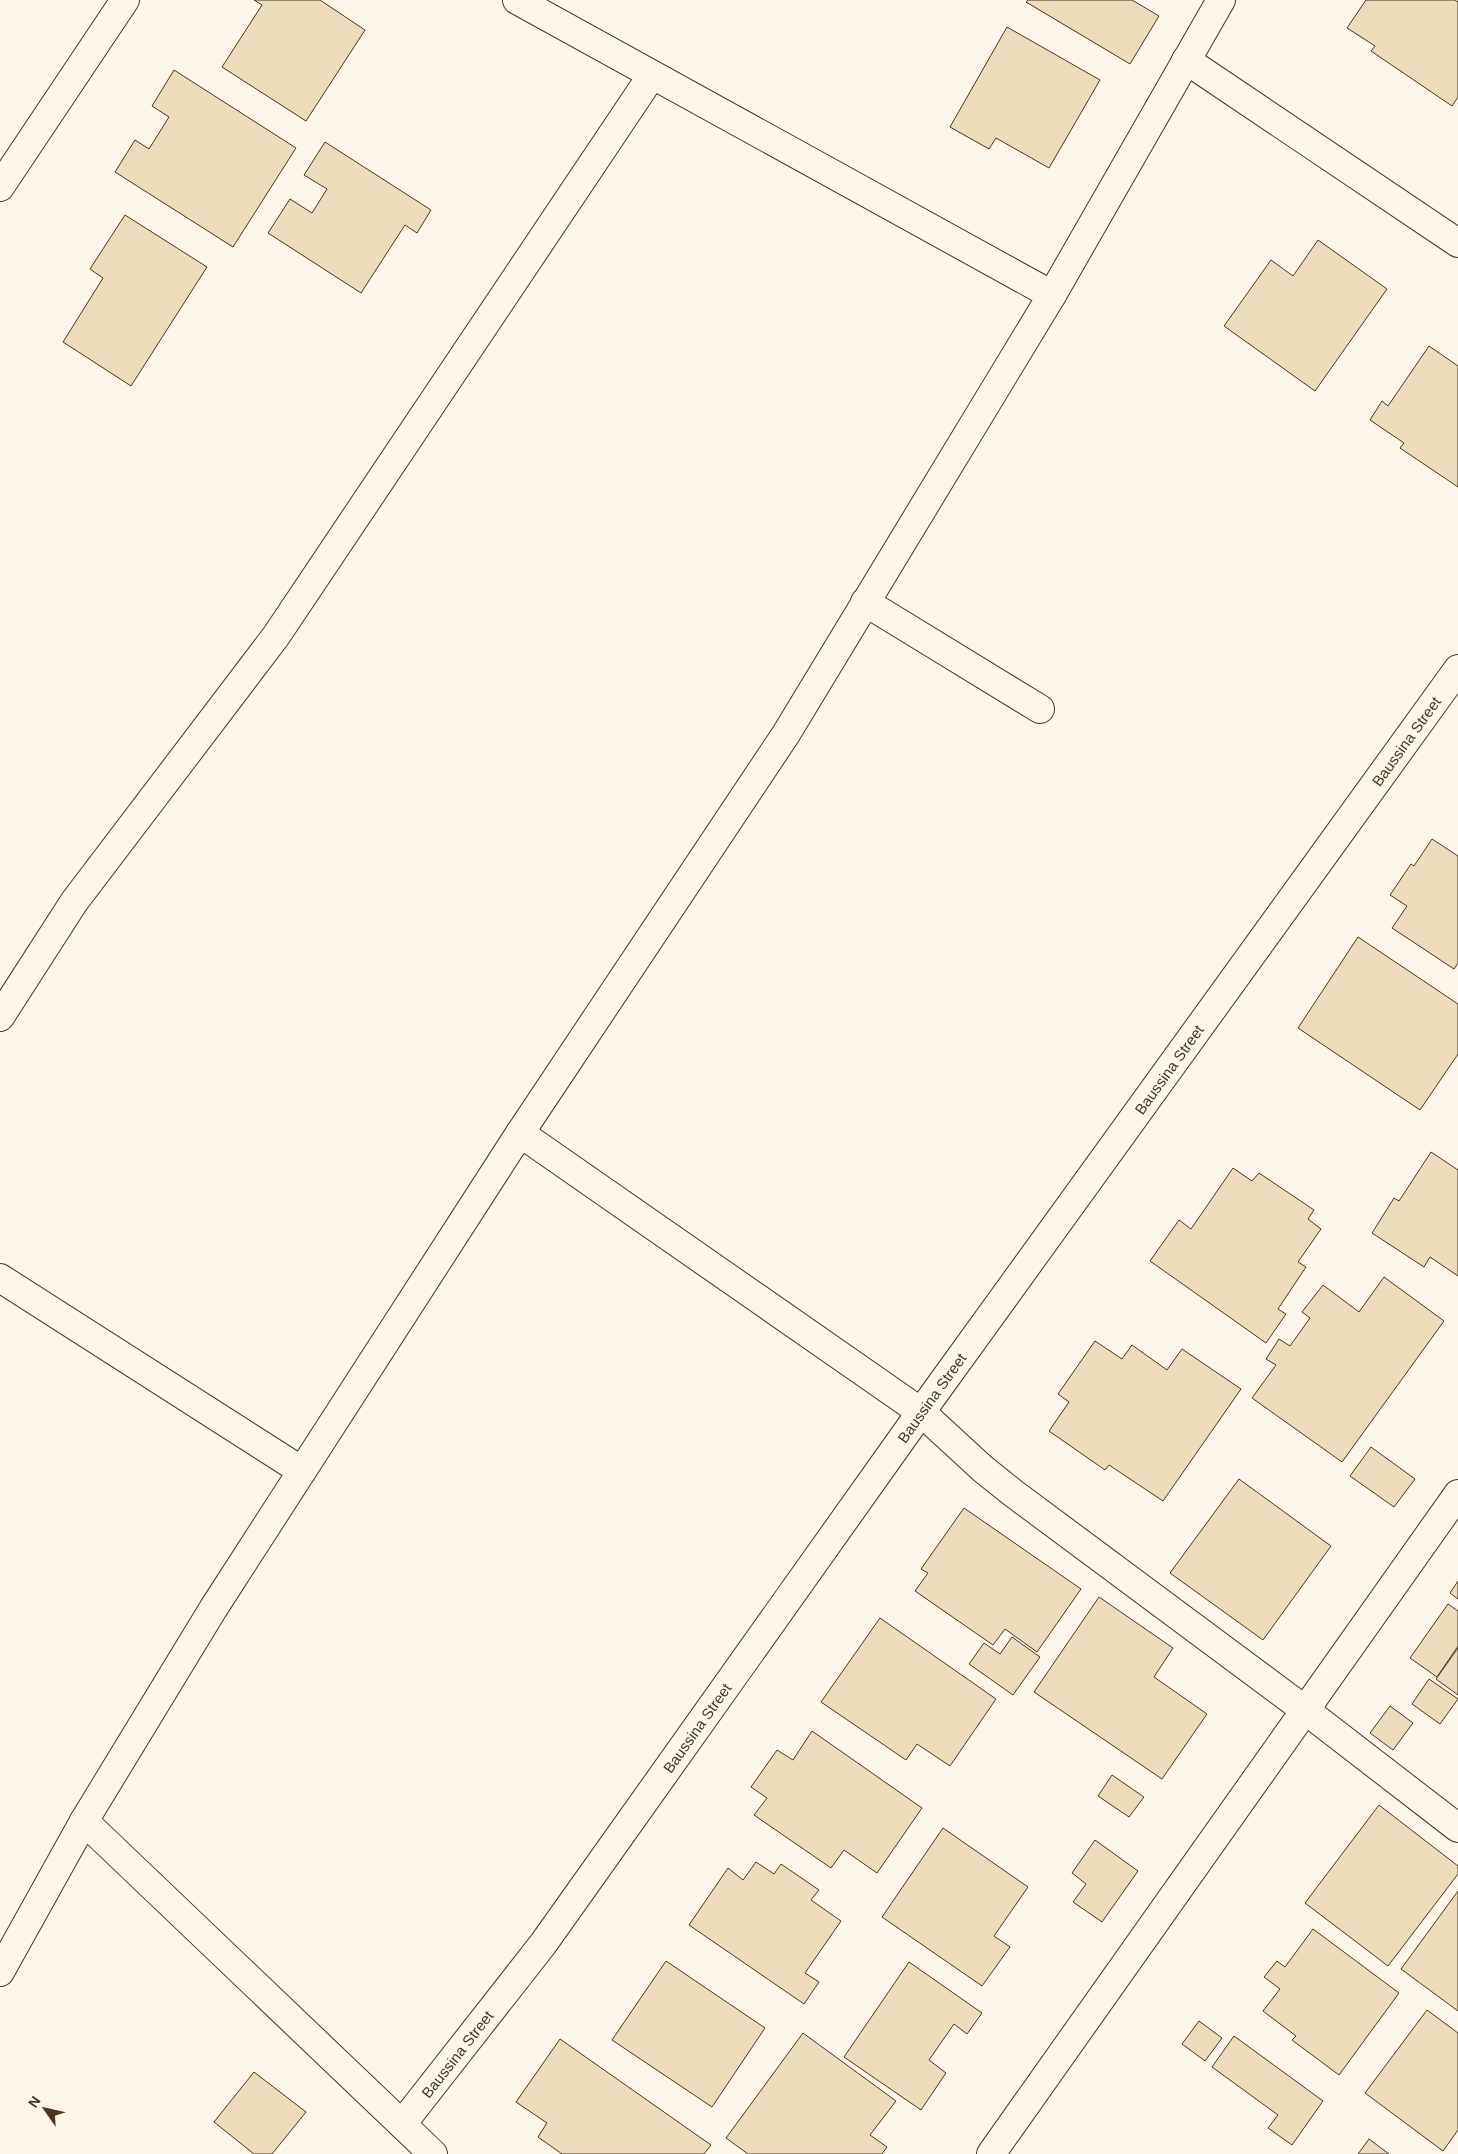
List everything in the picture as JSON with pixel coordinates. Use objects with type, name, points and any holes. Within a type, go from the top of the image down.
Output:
[{"type":"street","points":[[0,186],[125,0]]},
{"type":"street","points":[[517,0],[1052,295]]},
{"type":"street","points":[[0,1972],[84,1822],[213,1610],[520,1132],[786,734],[1052,295],[1221,0]]},
{"type":"street","points":[[1186,60],[1458,243]]},
{"type":"street","points":[[0,1017],[74,902],[276,636],[652,75]]},
{"type":"street","points":[[866,602],[1040,709]]},
{"type":"street","name":"Baussina Street","points":[[402,2124],[543,1944],[921,1412],[1458,669]]},
{"type":"street","points":[[520,1132],[921,1412],[1013,1493],[1305,1710],[1458,1828]]},
{"type":"street","points":[[0,1278],[302,1471]]},
{"type":"street","points":[[991,2154],[1458,1494]]},
{"type":"street","points":[[84,1822],[433,2154]]},
{"type":"building","points":[[254,0],[320,0],[365,30],[306,121],[222,67],[262,5]]},
{"type":"building","points":[[1028,0],[1132,0],[1159,16],[1130,64],[1026,2]]},
{"type":"building","points":[[1366,0],[1455,0],[1458,2],[1458,97],[1452,106],[1371,51],[1375,46],[1347,28]]},
{"type":"building","points":[[1007,27],[1100,80],[1049,168],[996,138],[989,149],[950,127]]},
{"type":"building","points":[[174,70],[296,148],[233,247],[115,172],[135,140],[149,149],[169,117],[152,106]]},
{"type":"building","points":[[325,142],[431,210],[417,233],[405,225],[361,293],[268,233],[290,199],[312,213],[327,189],[304,175]]},
{"type":"building","points":[[125,215],[207,267],[131,386],[63,342],[103,278],[90,269]]},
{"type":"building","points":[[1318,240],[1387,289],[1315,391],[1224,326],[1271,260],[1293,276]]},
{"type":"building","points":[[1429,346],[1458,366],[1458,487],[1400,448],[1404,443],[1370,420],[1382,401],[1388,406]]},
{"type":"building","points":[[1432,839],[1458,856],[1458,963],[1454,969],[1392,928],[1407,906],[1390,895],[1411,864],[1414,866]]},
{"type":"building","points":[[1358,937],[1458,1004],[1458,1054],[1420,1110],[1298,1028]]},
{"type":"building","points":[[1431,1152],[1458,1170],[1458,1276],[1430,1257],[1424,1267],[1372,1233],[1394,1198],[1399,1201]]},
{"type":"building","points":[[1233,1168],[1252,1181],[1259,1173],[1314,1210],[1308,1219],[1321,1229],[1298,1262],[1306,1267],[1278,1309],[1286,1314],[1266,1343],[1150,1261],[1179,1220],[1191,1229]]},
{"type":"building","points":[[1384,1277],[1444,1321],[1342,1462],[1252,1398],[1276,1365],[1266,1359],[1279,1339],[1290,1346],[1310,1318],[1302,1312],[1323,1285],[1359,1312]]},
{"type":"building","points":[[1095,1341],[1122,1359],[1132,1345],[1167,1370],[1182,1349],[1241,1389],[1163,1501],[1109,1465],[1105,1470],[1049,1431],[1069,1402],[1058,1394]]},
{"type":"building","points":[[1371,1447],[1415,1479],[1394,1507],[1350,1476]]},
{"type":"building","points":[[1239,1479],[1331,1546],[1263,1640],[1170,1573]]},
{"type":"building","points":[[964,1508],[1081,1589],[1037,1652],[1005,1629],[993,1645],[915,1591],[928,1573],[921,1569]]},
{"type":"building","points":[[1458,1581],[1458,1599],[1450,1593]]},
{"type":"building","points":[[1099,1597],[1173,1648],[1154,1677],[1207,1714],[1162,1779],[1034,1692]]},
{"type":"building","points":[[1448,1604],[1458,1611],[1458,1646],[1437,1677],[1410,1658]]},
{"type":"building","points":[[880,1618],[996,1699],[950,1766],[917,1744],[906,1760],[821,1702]]},
{"type":"building","points":[[1012,1637],[1040,1657],[1013,1695],[969,1664],[984,1643],[1000,1654]]},
{"type":"building","points":[[1458,1648],[1458,1695],[1436,1679]]},
{"type":"building","points":[[1429,1679],[1458,1699],[1440,1724],[1412,1704]]},
{"type":"building","points":[[1390,1706],[1413,1723],[1393,1750],[1370,1733]]},
{"type":"building","points":[[812,1731],[922,1808],[877,1873],[844,1850],[831,1868],[754,1815],[767,1798],[751,1787],[777,1750],[793,1760]]},
{"type":"building","points":[[1112,1775],[1144,1797],[1129,1817],[1098,1796]]},
{"type":"building","points":[[1379,1805],[1458,1866],[1458,1874],[1388,1966],[1305,1903]]},
{"type":"building","points":[[943,1828],[1028,1887],[994,1936],[1010,1947],[982,1986],[882,1917]]},
{"type":"building","points":[[1095,1840],[1138,1871],[1102,1922],[1073,1902],[1086,1884],[1072,1873]]},
{"type":"building","points":[[756,1862],[774,1874],[781,1864],[819,1890],[811,1900],[841,1921],[805,1973],[819,1982],[804,2004],[689,1925],[728,1868],[743,1880]]},
{"type":"building","points":[[1458,1891],[1458,2011],[1401,1969]]},
{"type":"building","points":[[1313,1929],[1399,1993],[1339,2075],[1292,2040],[1296,2036],[1263,2011],[1280,1989],[1264,1977],[1277,1961],[1285,1967]]},
{"type":"building","points":[[666,1961],[765,2028],[712,2107],[612,2040]]},
{"type":"building","points":[[909,1962],[982,2013],[967,2034],[954,2024],[929,2060],[946,2073],[921,2110],[844,2057]]},
{"type":"building","points":[[1427,2010],[1458,2033],[1458,2130],[1443,2151],[1365,2093]]},
{"type":"building","points":[[1199,2021],[1222,2038],[1205,2061],[1182,2044]]},
{"type":"building","points":[[803,2033],[896,2101],[870,2135],[887,2147],[882,2154],[748,2154],[726,2138]]},
{"type":"building","points":[[1234,2036],[1323,2101],[1292,2145],[1268,2128],[1278,2115],[1212,2067]]},
{"type":"building","points":[[560,2039],[711,2145],[704,2154],[562,2154],[538,2137],[547,2123],[516,2102]]},
{"type":"building","points":[[254,2072],[306,2112],[272,2154],[254,2154],[214,2122]]},
{"type":"building","points":[[1369,2139],[1389,2154],[1358,2154]]}]
